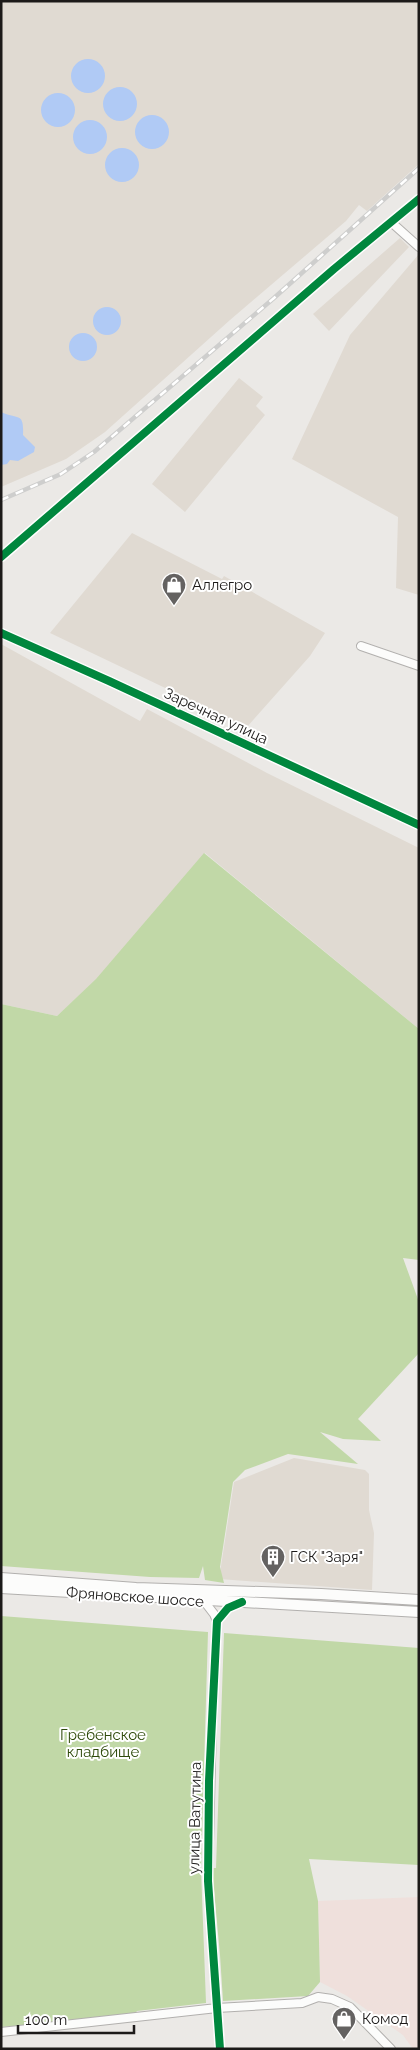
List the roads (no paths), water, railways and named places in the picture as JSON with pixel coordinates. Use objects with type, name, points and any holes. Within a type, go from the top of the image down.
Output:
[{"type":"main road","name":"Фряновское шоссе","points":[[1,1578],[136,1588],[320,1594],[419,1600]]},
{"type":"main road","name":"Фряновское шоссе","points":[[1,1588],[419,1612]]},
{"type":"street","points":[[1,558],[334,269],[419,199]]},
{"type":"street","points":[[391,222],[419,247]]},
{"type":"street","name":"Заречная улица","points":[[1,633],[419,825]]},
{"type":"street","points":[[361,646],[419,666]]},
{"type":"street","points":[[384,1598],[419,1596]]},
{"type":"street","points":[[204,1601],[217,1621],[228,1608],[242,1602]]},
{"type":"street","name":"улица Ватутина","points":[[217,1621],[208,1882],[220,2049]]},
{"type":"street","points":[[1,2032],[217,2008],[302,2003],[318,1997],[350,2007],[391,2049]]},
{"type":"water","points":[[88,59],[95,60],[100,64],[104,69],[104,83],[100,88],[95,92],[88,93],[81,92],[76,88],[72,83],[71,76],[72,69],[76,64],[81,60]]},
{"type":"water","points":[[120,87],[127,88],[132,92],[136,97],[136,111],[132,116],[127,120],[120,121],[113,120],[108,116],[104,111],[103,104],[104,97],[108,92],[113,88]]},
{"type":"water","points":[[58,93],[65,94],[70,98],[74,103],[74,117],[70,122],[65,126],[58,127],[51,126],[46,122],[42,117],[41,110],[42,103],[46,98],[51,94]]},
{"type":"water","points":[[152,115],[159,116],[164,120],[168,125],[168,139],[164,144],[159,148],[152,149],[145,148],[140,144],[136,139],[135,132],[136,125],[140,120],[145,116]]},
{"type":"water","points":[[90,120],[97,121],[102,125],[106,130],[106,144],[102,149],[97,153],[90,154],[83,153],[78,149],[74,144],[73,137],[74,130],[78,125],[83,121]]},
{"type":"water","points":[[122,148],[129,149],[134,153],[138,158],[138,172],[134,177],[129,181],[122,182],[115,181],[110,177],[106,172],[105,165],[106,158],[110,153],[115,149]]},
{"type":"water","points":[[107,307],[117,311],[121,321],[117,331],[107,335],[97,331],[93,321],[97,311]]},
{"type":"water","points":[[83,333],[93,337],[97,347],[93,357],[83,361],[73,357],[69,347],[73,337]]},
{"type":"water","points":[[1,412],[21,420],[23,423],[23,435],[35,447],[34,452],[18,461],[10,460],[7,464],[1,465]]},
{"type":"railway","points":[[1,500],[61,474],[94,452],[274,298],[419,168]]},
{"type":"place","name":"Аллегро","points":[[174,606]]},
{"type":"place","name":"ГСК \"Заря\"","points":[[273,1578]]},
{"type":"place","name":"Комод","points":[[344,2040]]},
{"type":"park label","name":"Гребенское кладбище","points":[[103,1744]]}]
